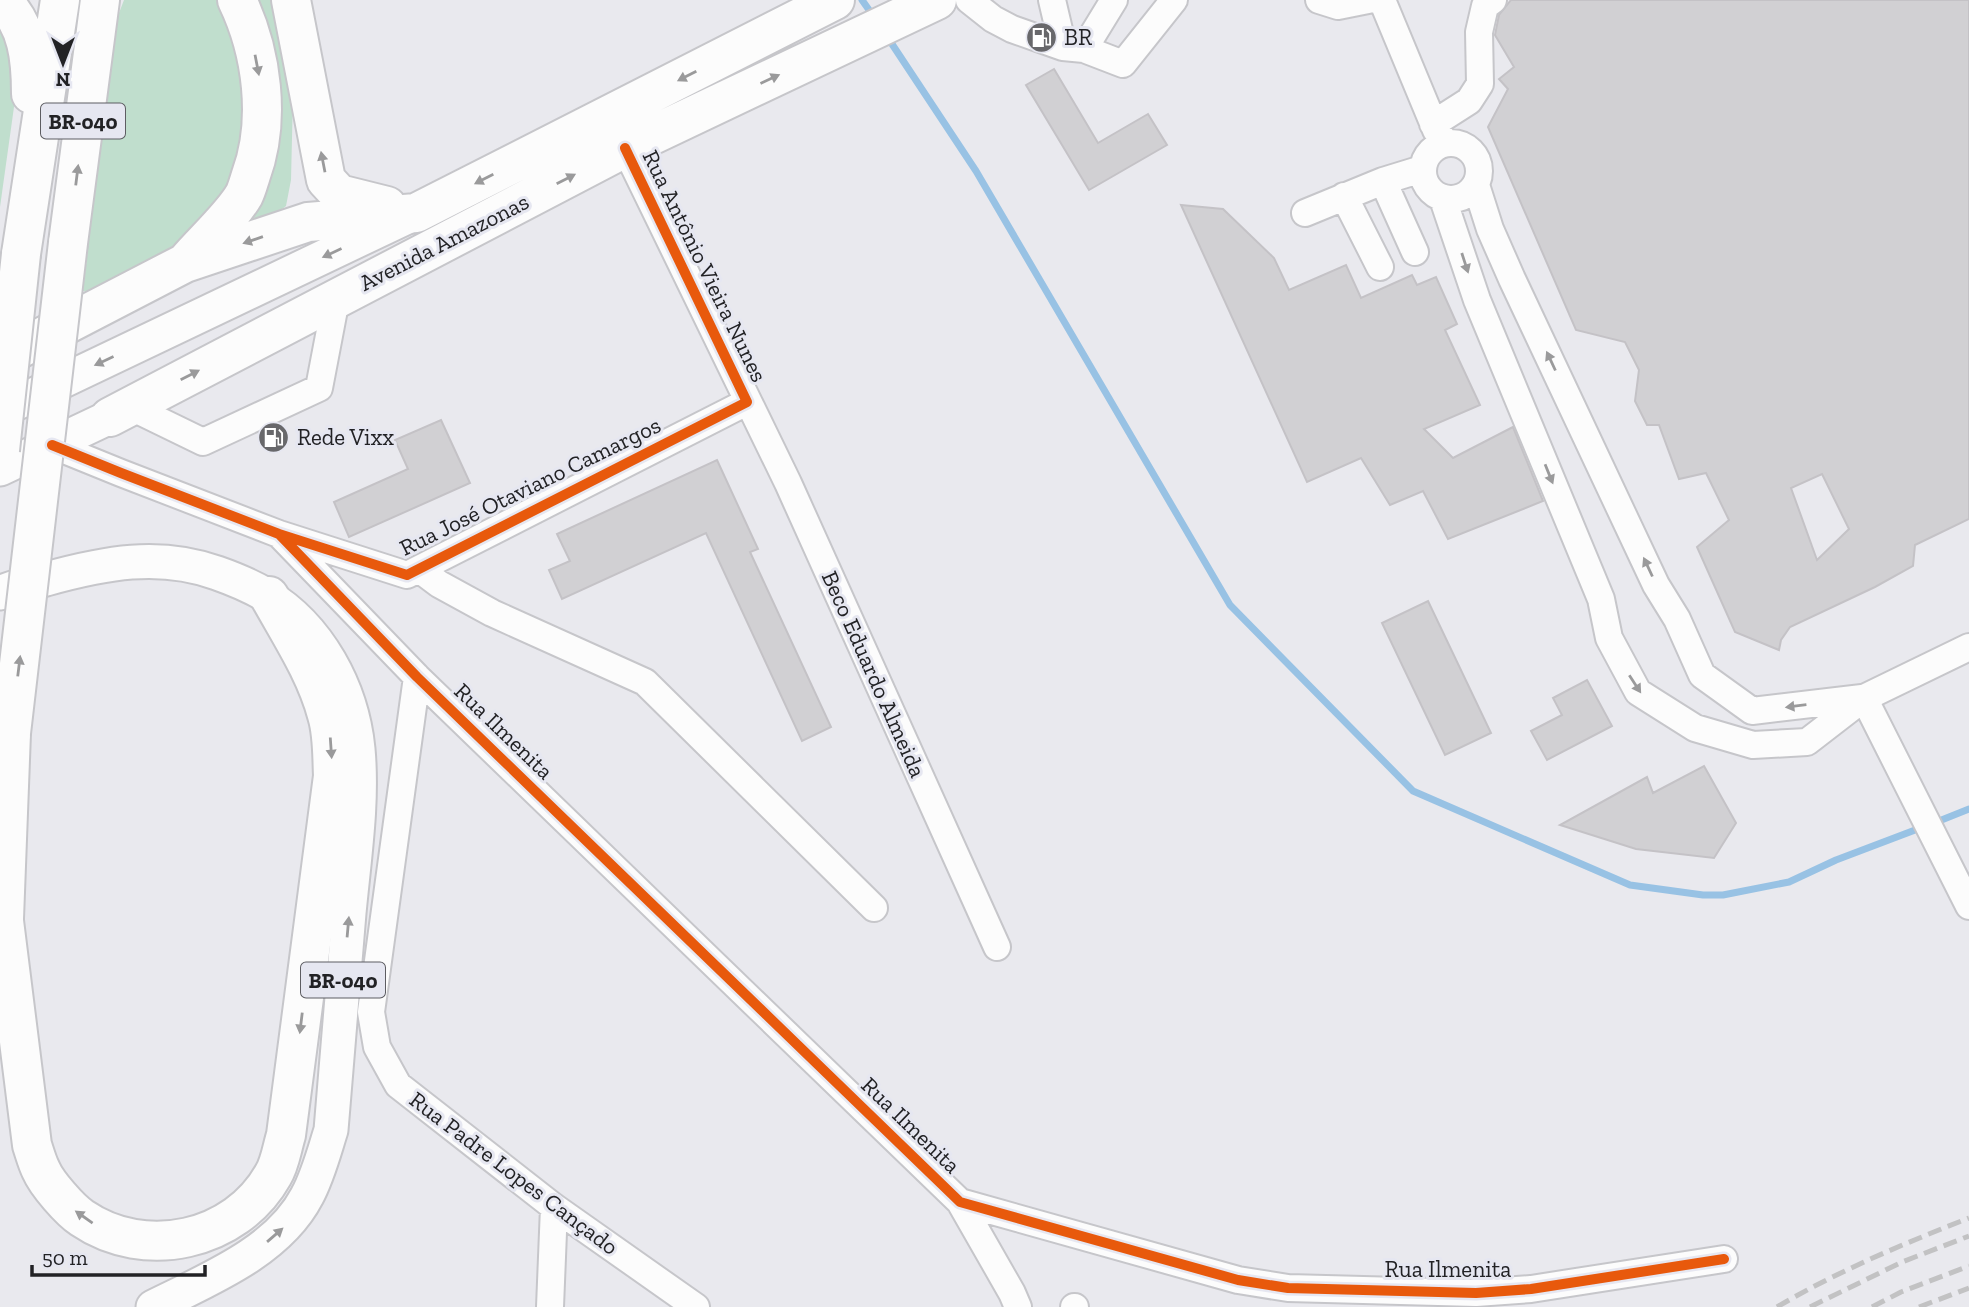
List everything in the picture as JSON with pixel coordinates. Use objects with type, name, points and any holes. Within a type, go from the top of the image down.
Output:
[{"type":"highway","points":[[1,0],[12,10],[24,36],[31,65],[24,236]]},
{"type":"highway","name":"BR-040","points":[[0,450],[24,236],[60,0]]},
{"type":"highway","points":[[184,263],[244,195],[260,139],[262,107],[258,68],[244,15],[237,0]]},
{"type":"highway","points":[[291,0],[326,180],[339,194],[416,213]]},
{"type":"highway","name":"Avenida Amazonas","points":[[120,412],[625,148],[937,0]]},
{"type":"highway","name":"Avenida Amazonas","points":[[416,213],[824,6]]},
{"type":"highway","name":"BR-040","points":[[0,1027],[11,733],[68,243],[100,8]]},
{"type":"highway","points":[[0,359],[184,263],[308,222],[416,213]]},
{"type":"highway","points":[[5,921],[32,1145],[42,1173],[81,1218],[125,1237],[157,1241],[190,1238],[216,1229],[239,1216],[275,1173],[286,1135],[333,776],[330,727],[321,697],[308,667],[269,596]]},
{"type":"main road","name":"Avenida Amazonas","points":[[0,411],[416,213]]},
{"type":"main road","name":"Avenida Amazonas","points":[[0,469],[120,412]]},
{"type":"main road","name":"BR-040","points":[[0,593],[65,573],[125,561],[150,560],[207,570],[269,596],[303,624],[331,662],[353,720],[358,748],[358,805],[331,1130],[308,1195],[290,1222],[258,1250],[226,1271],[153,1307]]},
{"type":"street","points":[[969,0],[993,19],[1012,29],[1124,64],[1174,0]]},
{"type":"street","points":[[1052,0],[1073,48]]},
{"type":"street","points":[[1073,48],[1114,0]]},
{"type":"street","points":[[1319,0],[1338,6],[1368,0]]},
{"type":"street","points":[[1382,0],[1439,133],[1471,150],[1478,160],[1476,185],[1467,195],[1455,200],[1443,199],[1431,192],[1424,182],[1422,169],[1439,133],[1469,101],[1480,84],[1479,32],[1485,6],[1493,0]]},
{"type":"street","name":"Rua Antônio Vieira Nunes","points":[[625,148],[747,402]]},
{"type":"street","points":[[1305,213],[1383,181],[1422,169]]},
{"type":"street","points":[[1383,181],[1415,252]]},
{"type":"street","points":[[1476,185],[1490,229],[1513,279],[1656,585],[1677,619],[1702,675],[1752,711],[1864,698]]},
{"type":"street","points":[[1344,196],[1380,267]]},
{"type":"street","points":[[1443,199],[1477,300],[1601,599],[1609,638],[1638,692],[1695,729],[1753,745],[1807,742],[1864,698],[1969,647]]},
{"type":"street","points":[[1477,300],[1513,279]]},
{"type":"street","points":[[121,473],[104,450],[101,436],[120,412],[203,442],[318,388],[336,299]]},
{"type":"street","name":"Rua José Otaviano Camargos","points":[[52,445],[279,534],[407,575],[747,402]]},
{"type":"street","name":"Beco Eduardo Almeida","points":[[747,402],[788,483],[997,947]]},
{"type":"street","name":"Rua Ilmenita","points":[[279,534],[417,677],[960,1202],[1238,1280],[1288,1288],[1476,1293],[1530,1298],[1724,1259]]},
{"type":"street","points":[[419,569],[439,584],[492,613],[645,682],[874,908]]},
{"type":"street","name":"Rua Padre Lopes Cançado","points":[[417,677],[371,1012],[376,1047],[398,1085],[554,1207],[696,1307]]},
{"type":"street","points":[[1864,698],[1969,906]]},
{"type":"street","points":[[960,1202],[1018,1307]]},
{"type":"street","points":[[550,1307],[554,1207]]},
{"type":"street","points":[[1500,1307],[1530,1298]]},
{"type":"green space","points":[[124,0],[218,0],[239,50],[246,123],[237,170],[223,195],[185,239],[91,293],[83,291],[114,26]]},
{"type":"green space","points":[[251,0],[275,0],[293,96],[291,180],[286,206],[277,213],[243,224]]},
{"type":"green space","points":[[0,29],[8,44],[14,107],[0,207]]},
{"type":"building","points":[[1511,0],[1969,0],[1969,519],[1915,545],[1913,566],[1790,627],[1781,640],[1779,650],[1735,632],[1697,547],[1729,520],[1706,473],[1679,479],[1659,425],[1647,425],[1635,401],[1639,370],[1625,342],[1576,330],[1488,127],[1508,89],[1499,79],[1514,67],[1495,35],[1499,15]],"holes":[[[1822,474],[1849,529],[1817,560],[1791,488]]]},
{"type":"building","points":[[1054,69],[1098,143],[1148,114],[1167,145],[1089,190],[1026,85]]},
{"type":"building","points":[[1181,205],[1223,209],[1274,258],[1289,290],[1346,265],[1361,298],[1412,275],[1417,285],[1436,277],[1457,324],[1445,330],[1480,405],[1424,429],[1453,458],[1513,427],[1543,501],[1448,539],[1423,491],[1390,505],[1361,458],[1307,482]]},
{"type":"building","points":[[441,420],[470,483],[349,537],[334,502],[408,469],[395,440]]},
{"type":"building","points":[[717,460],[758,549],[750,552],[831,727],[802,741],[706,533],[562,599],[549,570],[570,561],[557,534]]},
{"type":"building","points":[[1428,601],[1491,733],[1445,755],[1382,623]]},
{"type":"building","points":[[1587,680],[1612,726],[1547,760],[1531,731],[1562,715],[1553,698]]},
{"type":"building","points":[[1704,766],[1736,823],[1714,858],[1636,849],[1560,825],[1647,777],[1653,793]]},
{"type":"waterway","points":[[862,0],[874,17]]},
{"type":"waterway","points":[[886,35],[976,171],[1230,605],[1413,791],[1630,885],[1703,895],[1723,895],[1789,882],[1836,860],[1923,827]]},
{"type":"waterway","points":[[1934,823],[1969,809]]},
{"type":"railway","points":[[1777,1307],[1871,1259],[1969,1218]]},
{"type":"railway","points":[[1810,1307],[1902,1262],[1969,1236]]},
{"type":"railway","points":[[1872,1307],[1901,1292],[1969,1266]]},
{"type":"railway","points":[[1919,1307],[1969,1288]]},
{"type":"cycle path","points":[[52,445],[279,534],[407,575],[747,402],[625,148]]},
{"type":"cycle path","points":[[279,534],[417,677],[960,1202],[1238,1280],[1288,1288],[1476,1293],[1531,1289],[1724,1259]]},
{"type":"place","name":"BR","points":[[1041,37]]},
{"type":"place","name":"Rede Vixx","points":[[274,437]]}]
